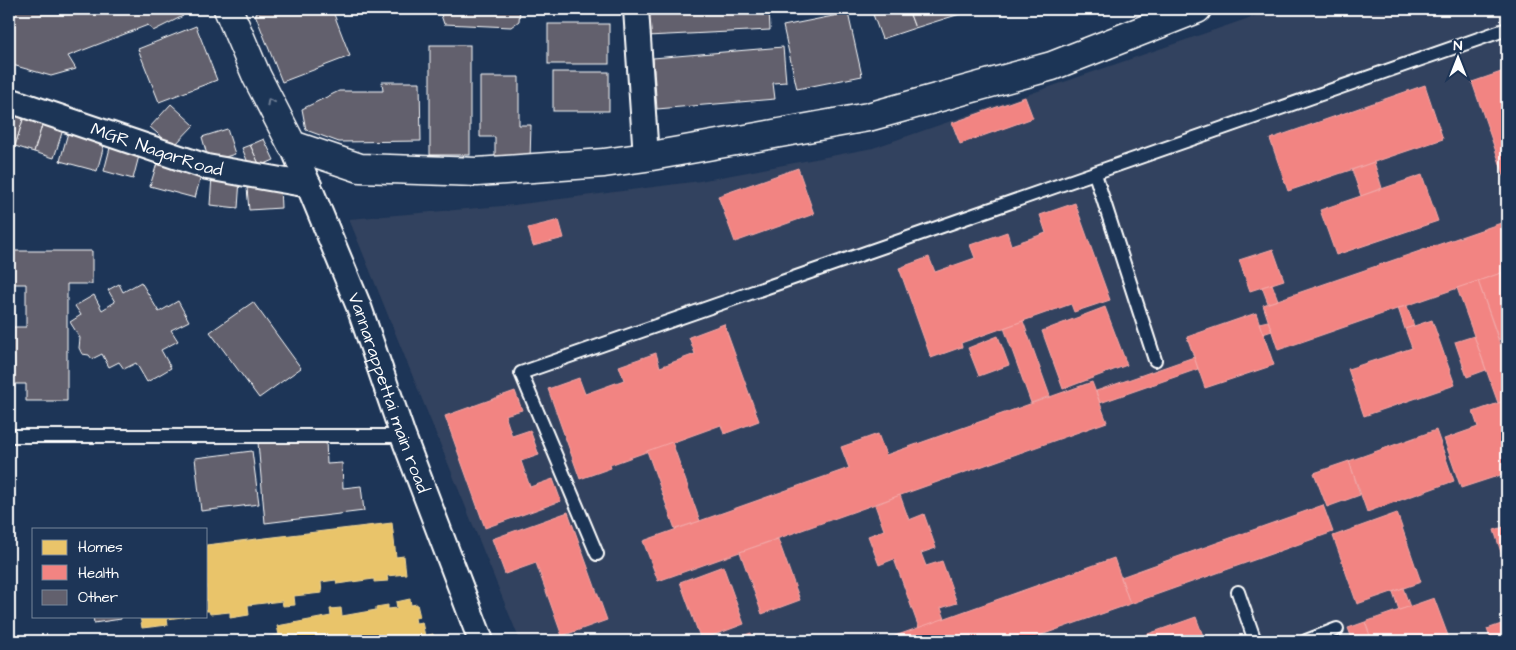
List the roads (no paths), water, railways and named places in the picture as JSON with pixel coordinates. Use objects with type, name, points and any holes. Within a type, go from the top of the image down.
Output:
[{"type":"main road","points":[[228,9],[256,77],[292,145],[360,168],[477,172],[604,163],[868,117],[1052,66],[1197,9]]},
{"type":"street","points":[[636,9],[646,157]]},
{"type":"street","name":"MGR NagarRoad","points":[[9,100],[207,167],[309,185]]},
{"type":"street","name":"Vannarappettai main road","points":[[292,145],[358,306],[403,436],[481,641]]},
{"type":"lane","points":[[597,554],[521,373],[1507,29]]},
{"type":"lane","points":[[1095,174],[1155,360]]},
{"type":"lane","points":[[9,436],[403,436]]},
{"type":"lane","points":[[1238,592],[1255,641]]},
{"type":"lane","points":[[1306,641],[1337,630]]}]
